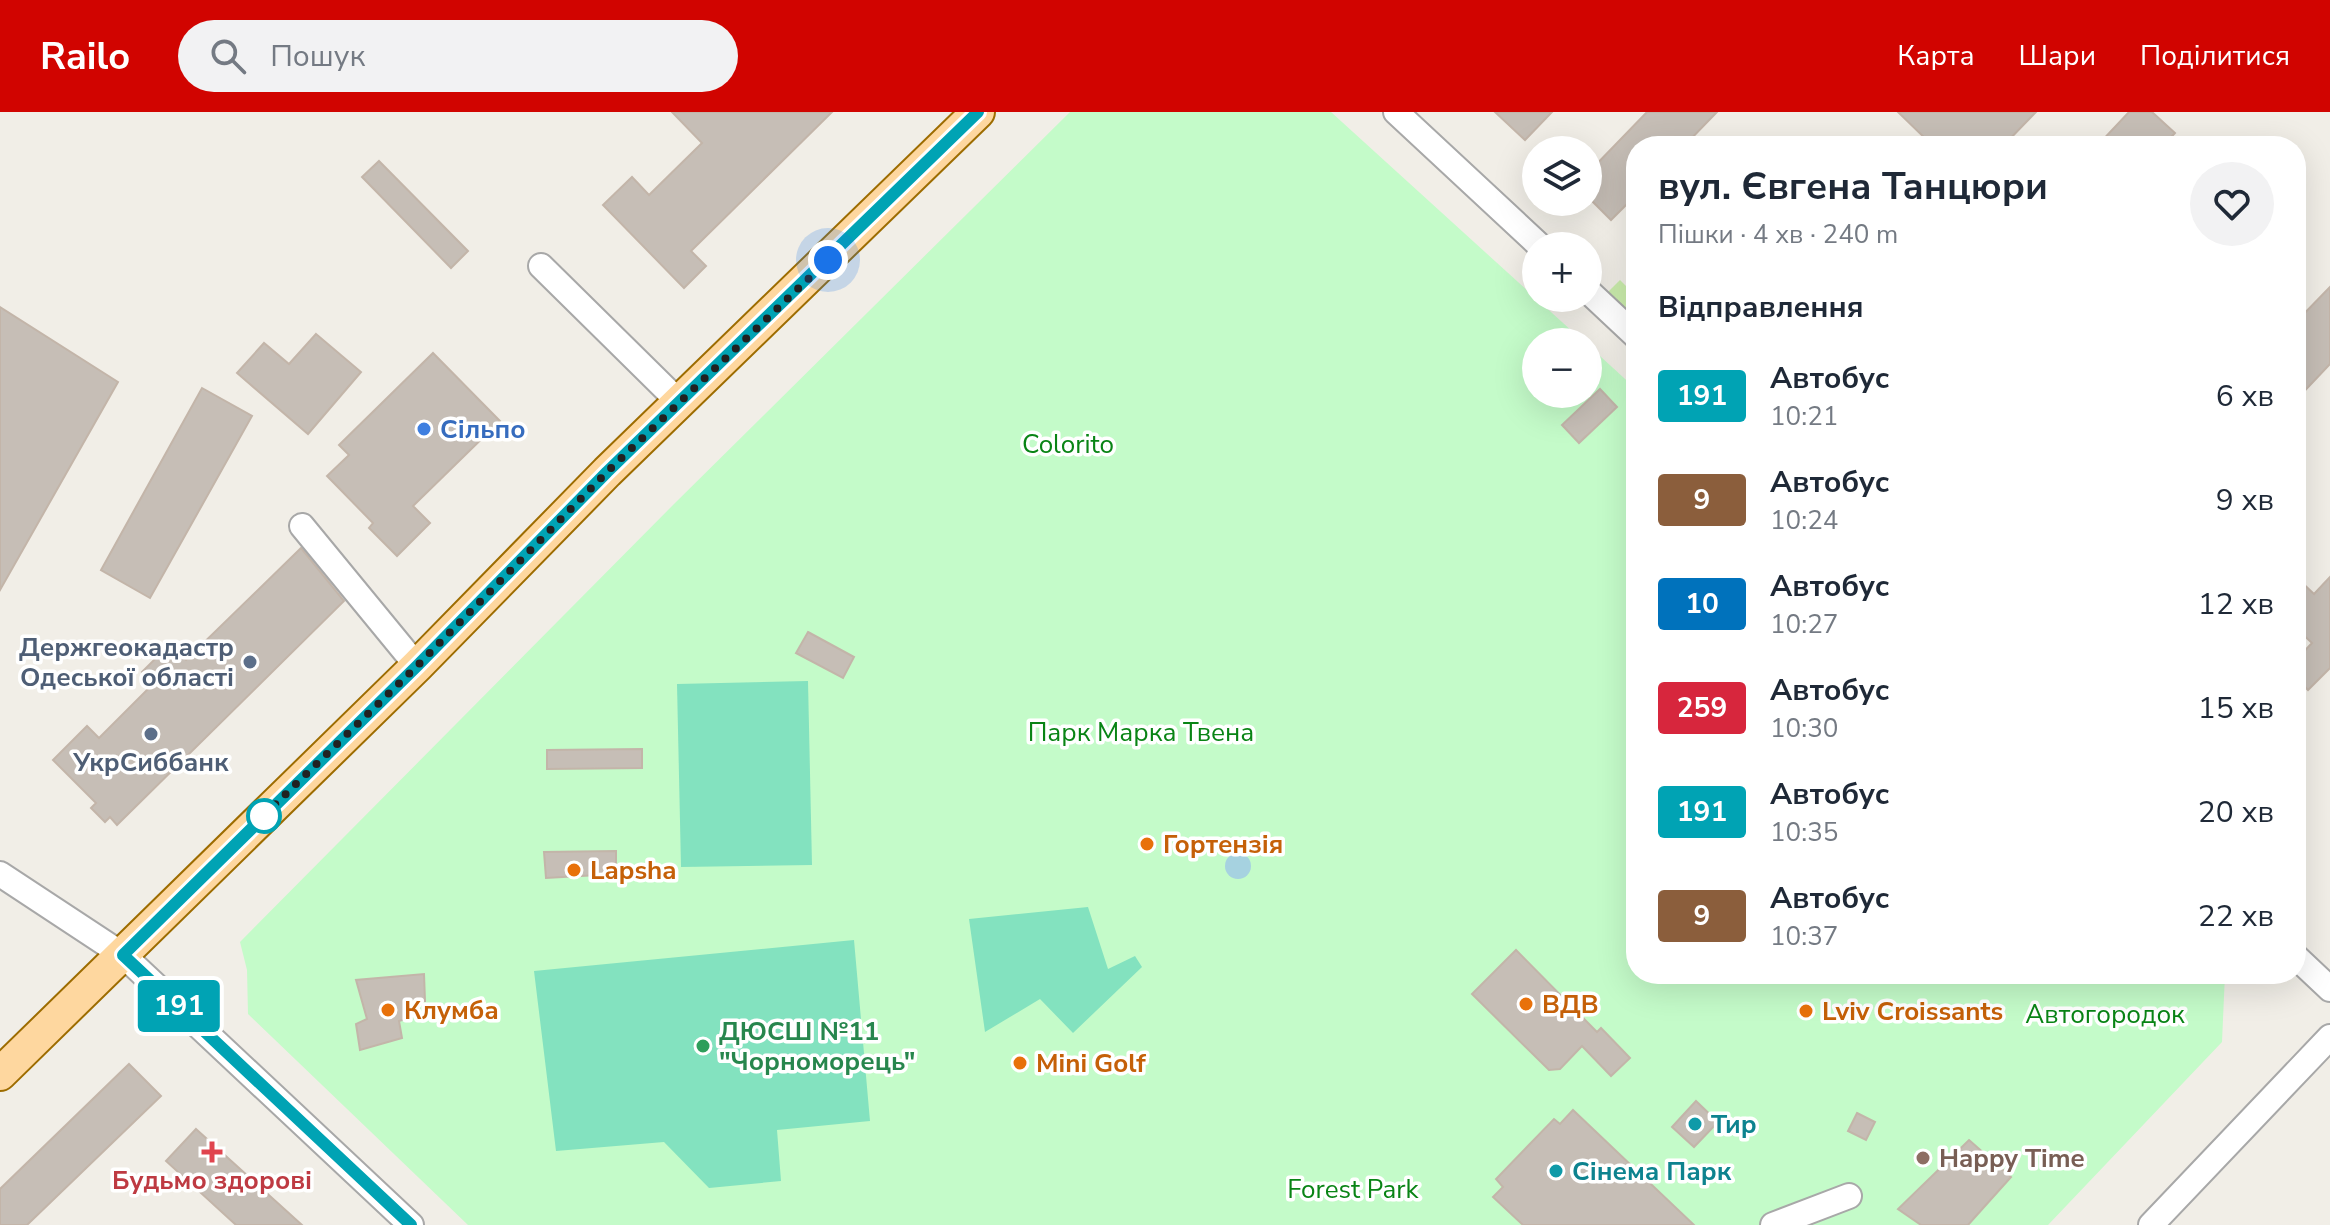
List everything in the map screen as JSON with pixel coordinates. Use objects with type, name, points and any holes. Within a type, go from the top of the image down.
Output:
[{"type":"main road","points":[[0,1074],[417,666],[607,472],[978,112]]},
{"type":"street","points":[[1396,112],[1525,232]]},
{"type":"street","points":[[541,266],[680,403]]},
{"type":"street","points":[[1602,304],[1626,327]]},
{"type":"street","points":[[302,526],[417,666]]},
{"type":"street","points":[[0,874],[123,955],[411,1225]]},
{"type":"street","points":[[2306,966],[2330,989]]},
{"type":"street","points":[[2151,1225],[2330,1037]]},
{"type":"street","points":[[1773,1225],[1849,1196]]},
{"type":"green space","name":"Парк Марка Твена","points":[[1070,112],[1331,112],[1522,286],[1522,312],[1551,312],[1569,328],[1522,328],[1522,408],[1602,408],[1602,358],[1626,380],[1626,984],[2225,984],[2222,1042],[2048,1225],[468,1225],[248,1014],[247,970],[240,942],[674,504]]},
{"type":"green space","points":[[1620,280],[1626,286],[1626,311],[1607,293]]},
{"type":"green space","points":[[808,681],[812,865],[681,867],[677,684]]},
{"type":"green space","points":[[1088,907],[1108,969],[1135,956],[1142,967],[1073,1033],[1040,999],[985,1032],[969,919]]},
{"type":"green space","name":"ДЮСШ №11 \"Чорноморець\"","points":[[854,940],[870,1121],[777,1130],[781,1181],[709,1188],[664,1142],[556,1151],[534,971]]},
{"type":"water","points":[[1238,853],[1247,857],[1251,866],[1247,875],[1238,879],[1229,875],[1225,866],[1229,857]]},
{"type":"building","points":[[672,112],[832,112],[691,251],[706,266],[684,288],[603,205],[632,177],[649,195],[702,143]]},
{"type":"building","points":[[1495,112],[1552,112],[1529,136],[1522,137]]},
{"type":"building","points":[[1647,112],[1717,112],[1694,136],[1626,136],[1626,205],[1611,220],[1602,211],[1602,159]]},
{"type":"building","points":[[1898,112],[2036,112],[2013,136],[1923,136]]},
{"type":"building","points":[[2129,112],[2152,112],[2175,133],[2172,136],[2106,136]]},
{"type":"building","points":[[379,161],[468,251],[451,268],[362,177]]},
{"type":"building","points":[[2330,287],[2330,364],[2306,389],[2306,312]]},
{"type":"building","points":[[0,307],[118,382],[0,590]]},
{"type":"building","points":[[316,334],[361,372],[308,434],[237,373],[264,343],[289,364]]},
{"type":"building","name":"Сільпо","points":[[433,353],[500,421],[413,506],[430,523],[397,556],[369,528],[373,523],[327,476],[349,455],[339,445]]},
{"type":"building","points":[[202,388],[252,416],[150,598],[101,570]]},
{"type":"building","points":[[1602,391],[1617,407],[1579,443],[1562,425],[1580,408],[1602,408]]},
{"type":"building","points":[[301,548],[344,601],[117,825],[110,817],[105,822],[91,808],[96,803],[53,760],[87,726],[99,738],[154,683],[142,672],[169,645],[186,660]]},
{"type":"building","points":[[2330,577],[2330,668],[2308,690],[2306,649],[2312,643],[2306,637],[2306,586],[2314,594]]},
{"type":"building","points":[[808,632],[854,657],[843,678],[796,653]]},
{"type":"building","points":[[642,749],[642,768],[547,769],[547,750]]},
{"type":"building","name":"Lapsha","points":[[616,851],[616,874],[546,878],[544,852]]},
{"type":"building","name":"ВДВ","points":[[1516,950],[1597,1032],[1601,1028],[1630,1058],[1611,1076],[1582,1046],[1560,1069],[1549,1070],[1472,994]]},
{"type":"building","name":"Клумба","points":[[424,974],[425,1001],[412,1001],[409,1018],[399,1021],[402,1038],[360,1050],[356,1024],[367,1019],[356,980]]},
{"type":"building","points":[[129,1064],[161,1096],[27,1225],[0,1225],[0,1189]]},
{"type":"building","name":"Тир","points":[[1696,1101],[1718,1122],[1694,1147],[1672,1127]]},
{"type":"building","name":"Сінема Парк","points":[[1573,1110],[1694,1225],[1523,1225],[1493,1197],[1503,1187],[1496,1179],[1554,1119],[1560,1124]]},
{"type":"building","points":[[1857,1113],[1875,1122],[1866,1140],[1848,1131]]},
{"type":"building","points":[[196,1129],[302,1225],[236,1225],[166,1161]]},
{"type":"building","points":[[1969,1140],[2011,1177],[1968,1225],[1921,1225],[1898,1209]]},
{"type":"bus line","name":"191","points":[[411,1225],[123,955],[417,666],[607,472],[978,112]]},
{"type":"place","name":"Сільпо","points":[[424,429]]},
{"type":"place","name":"Держгеокадастр Одеської області","points":[[250,662]]},
{"type":"place","name":"УкрСиббанк","points":[[151,734]]},
{"type":"place","name":"Гортензія","points":[[1147,844]]},
{"type":"place","name":"Lapsha","points":[[574,870]]},
{"type":"place","name":"ВДВ","points":[[1526,1004]]},
{"type":"place","name":"Клумба","points":[[388,1010]]},
{"type":"place","name":"Lviv Croissants","points":[[1806,1011]]},
{"type":"place","name":"ДЮСШ №11 \"Чорноморець\"","points":[[703,1046]]},
{"type":"place","name":"Mini Golf","points":[[1020,1063]]},
{"type":"place","name":"Тир","points":[[1695,1124]]},
{"type":"place","name":"Будьмо здорові","points":[[212,1152]]},
{"type":"place","name":"Happy Time","points":[[1923,1158]]},
{"type":"place","name":"Сінема Парк","points":[[1556,1171]]},
{"type":"route","points":[[264,816],[254,825],[417,666],[607,472],[828,260]]},
{"type":"park label","name":"Colorito","points":[[1068,444]]},
{"type":"park label","name":"Автогородок","points":[[2105,1014]]},
{"type":"park label","name":"Forest Park","points":[[1353,1189]]}]
